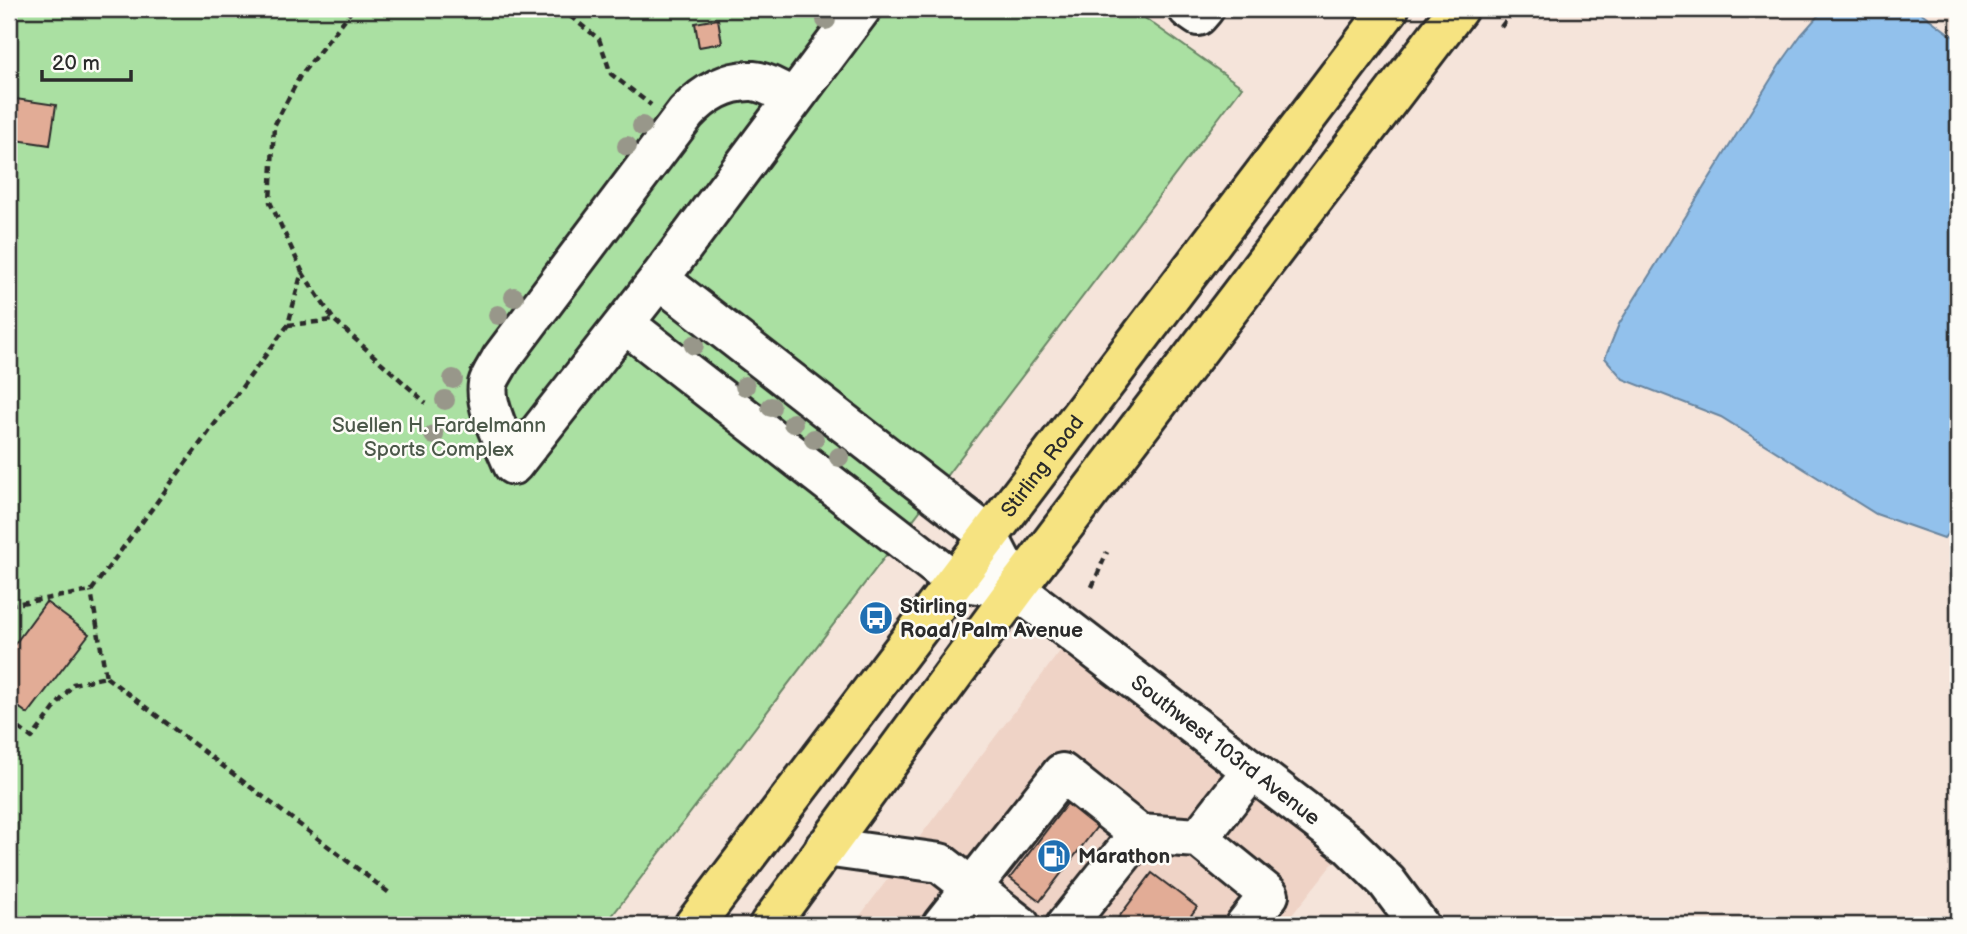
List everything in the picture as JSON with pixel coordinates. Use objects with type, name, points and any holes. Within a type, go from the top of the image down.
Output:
[{"type":"main road","name":"Stirling Road","points":[[694,925],[1389,9]]},
{"type":"main road","points":[[769,925],[1016,589],[1458,9]]},
{"type":"street","points":[[794,98],[755,81],[727,85],[703,95],[686,113],[501,359],[488,384],[493,417],[513,465],[625,324],[861,9]]},
{"type":"street","points":[[1188,9],[1199,16],[1204,9]]},
{"type":"street","points":[[659,279],[988,535],[1016,589]]},
{"type":"street","points":[[625,324],[955,581],[1016,589]]},
{"type":"street","name":"Southwest 103rd Avenue","points":[[1016,589],[1348,844],[1387,882],[1419,925]]},
{"type":"street","points":[[1199,838],[1252,770]]},
{"type":"street","points":[[942,925],[1062,773],[1139,834],[1199,838],[1269,895],[1245,925]]},
{"type":"street","points":[[1066,925],[1139,834]]},
{"type":"street","points":[[825,847],[940,863],[1020,925]]},
{"type":"path","points":[[353,9],[300,76],[274,126],[271,202],[302,271],[334,320],[426,403]]},
{"type":"path","points":[[561,9],[600,39],[611,74],[652,106]]},
{"type":"path","points":[[1501,27],[1515,9]]},
{"type":"path","points":[[9,605],[91,591],[288,325],[302,271]]},
{"type":"path","points":[[288,325],[334,320]]},
{"type":"path","points":[[1091,587],[1107,552]]},
{"type":"path","points":[[91,591],[106,677],[392,895]]},
{"type":"path","points":[[9,721],[32,738],[74,684],[106,677]]},
{"type":"shaded area","points":[[1073,634],[1348,844],[1284,925],[853,925]]},
{"type":"green space","name":"Suellen H. Fardelmann Sports Complex","points":[[9,9],[1132,9],[1242,87],[605,925],[9,925]]},
{"type":"water","points":[[1824,9],[1916,9],[1958,40],[1958,521],[1944,538],[1876,514],[1721,417],[1623,379],[1605,358],[1619,324],[1779,66]]},
{"type":"building","points":[[718,19],[722,43],[699,47],[695,23]]},
{"type":"building","points":[[9,98],[56,105],[50,145],[9,139]]},
{"type":"building","points":[[46,602],[89,634],[28,714],[9,700],[9,652]]},
{"type":"building","points":[[1069,801],[1099,824],[1040,901],[1010,878]]},
{"type":"building","points":[[1152,873],[1197,907],[1184,925],[1113,925]]},
{"type":"place","name":"Stirling Road/Palm Avenue","points":[[876,618]]},
{"type":"place","name":"Marathon","points":[[1054,856]]}]
